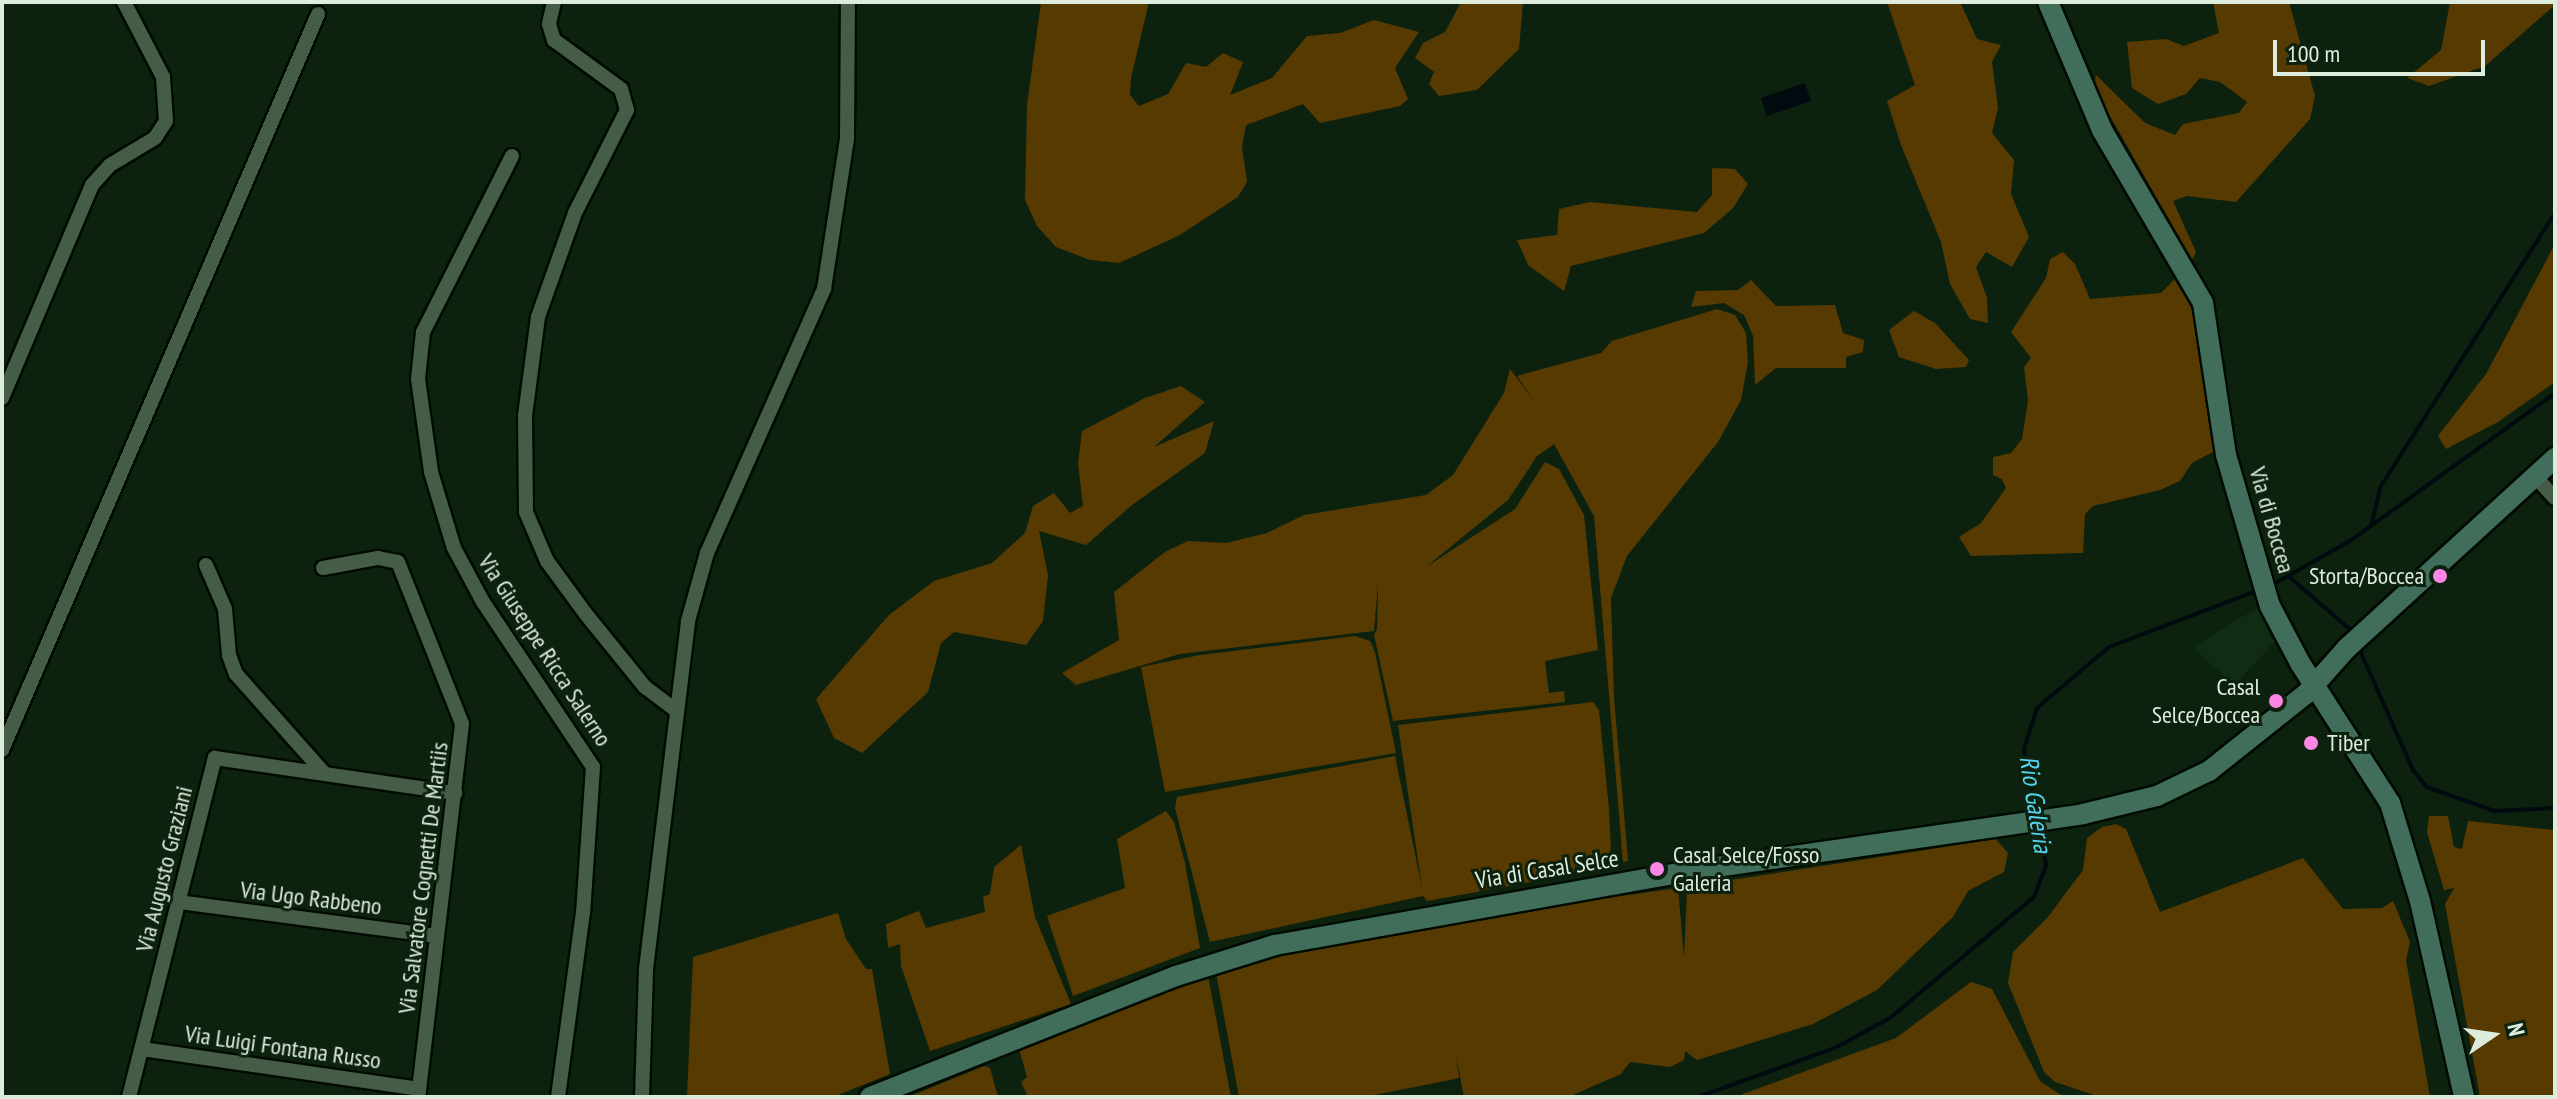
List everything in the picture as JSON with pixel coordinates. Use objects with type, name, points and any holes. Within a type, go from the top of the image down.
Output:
[{"type":"main road","name":"Via di Boccea","points":[[2048,2],[2102,130],[2203,303],[2226,455],[2270,606],[2313,683],[2390,803],[2420,901],[2464,1097]]},
{"type":"main road","name":"Via di Casal Selce","points":[[870,1097],[1176,976],[1275,945],[1681,873],[2083,814],[2157,796],[2209,771],[2313,683],[2376,621],[2555,458]]},
{"type":"street","points":[[2,398],[92,185],[110,165],[155,138],[166,121],[163,77],[124,2]]},
{"type":"street","points":[[554,2],[549,24],[554,40],[621,89],[627,110],[575,213],[538,317],[525,416],[526,512],[547,561],[585,613],[645,687],[676,710]]},
{"type":"street","points":[[642,1097],[646,969],[688,621],[707,553],[824,289],[847,139],[848,2]]},
{"type":"street","points":[[2,750],[318,14]]},
{"type":"street","name":"Via Giuseppe Ricca Salerno","points":[[512,156],[423,332],[418,379],[429,462],[454,548],[483,602],[593,767],[583,912],[558,1097]]},
{"type":"street","points":[[2534,475],[2555,498]]},
{"type":"street","name":"Via Salvatore Cognetti De Martiis","points":[[323,568],[378,558],[398,562],[460,712],[463,743],[418,1093]]},
{"type":"street","points":[[206,565],[225,609],[229,655],[236,674],[323,773]]},
{"type":"street","name":"Via Augusto Graziani","points":[[129,1097],[215,758],[455,793]]},
{"type":"street","name":"Via Ugo Rabbeno","points":[[179,902],[437,936]]},
{"type":"street","name":"Via Luigi Fontana Russo","points":[[142,1049],[418,1093]]},
{"type":"shaded area","points":[[1041,2],[1149,2],[1131,78],[1130,95],[1139,106],[1168,94],[1186,63],[1206,67],[1223,53],[1243,62],[1230,95],[1272,78],[1307,36],[1340,33],[1374,20],[1419,32],[1395,68],[1408,99],[1400,106],[1320,123],[1303,104],[1246,125],[1242,147],[1247,182],[1238,197],[1178,236],[1119,263],[1090,260],[1056,247],[1037,226],[1025,200],[1027,105]]},
{"type":"shaded area","points":[[1461,2],[1523,2],[1519,49],[1477,90],[1439,96],[1429,84],[1434,72],[1415,58],[1423,43],[1445,32]]},
{"type":"shaded area","points":[[1887,2],[1960,2],[1977,39],[2001,45],[1992,62],[1998,108],[1992,133],[2014,160],[2011,194],[2029,237],[2012,267],[1986,252],[1976,267],[1987,298],[1988,323],[1970,319],[1950,284],[1941,242],[1901,145],[1887,101],[1915,85]]},
{"type":"shaded area","points":[[2213,2],[2289,2],[2315,96],[2310,119],[2236,202],[2187,196],[2173,201],[2196,252],[2192,260],[2094,88],[2096,75],[2145,123],[2175,135],[2183,124],[2239,113],[2247,102],[2220,82],[2200,78],[2186,94],[2158,104],[2132,88],[2127,42],[2166,39],[2184,46],[2219,33]]},
{"type":"shaded area","points":[[2450,2],[2555,2],[2555,5],[2485,66],[2429,86],[2407,78],[2441,50]]},
{"type":"shaded area","points":[[1805,83],[1811,101],[1767,116],[1761,98]]},
{"type":"shaded area","points":[[1712,168],[1735,169],[1748,184],[1733,208],[1704,233],[1571,266],[1564,291],[1528,265],[1517,240],[1557,235],[1559,209],[1590,202],[1697,212],[1712,195]]},
{"type":"shaded area","points":[[2555,244],[2555,382],[2498,422],[2446,449],[2438,436],[2486,374]]},
{"type":"shaded area","points":[[2063,252],[2075,264],[2090,299],[2161,293],[2178,276],[2197,310],[2215,451],[2192,463],[2180,481],[2160,490],[2093,506],[2085,514],[2083,553],[1971,556],[1959,537],[1981,523],[2006,488],[2002,479],[1993,475],[1993,457],[2011,453],[2022,439],[2028,400],[2024,367],[2031,358],[2011,332],[2046,278],[2050,259]]},
{"type":"shaded area","points":[[1751,280],[1776,306],[1835,305],[1843,333],[1864,340],[1863,352],[1846,357],[1846,368],[1776,368],[1755,385],[1753,336],[1744,315],[1724,303],[1691,307],[1696,291],[1738,290]]},
{"type":"shaded area","points":[[1717,309],[1735,315],[1746,333],[1748,362],[1741,400],[1718,442],[1627,556],[1611,598],[1614,698],[1628,861],[1623,862],[1594,516],[1554,444],[1537,456],[1508,500],[1426,567],[1515,509],[1545,462],[1559,469],[1584,515],[1598,650],[1545,661],[1549,693],[1564,691],[1565,702],[1393,721],[1374,635],[1377,629],[1378,583],[1374,631],[1180,654],[1076,685],[1062,673],[1119,640],[1114,592],[1165,552],[1188,541],[1226,543],[1267,533],[1304,515],[1426,495],[1453,475],[1504,393],[1510,369],[1534,401],[1517,376],[1601,353],[1612,341]]},
{"type":"shaded area","points":[[1914,311],[1935,323],[1969,360],[1966,367],[1936,369],[1899,357],[1889,330]]},
{"type":"shaded area","points":[[1181,386],[1205,402],[1154,447],[1214,421],[1205,453],[1132,505],[1086,545],[1039,531],[1048,575],[1043,621],[1026,645],[954,632],[941,643],[928,692],[862,753],[834,738],[816,699],[889,615],[934,581],[992,563],[1025,533],[1033,506],[1054,493],[1070,513],[1083,506],[1078,463],[1082,431],[1145,398]]},
{"type":"shaded area","points":[[2258,607],[2276,640],[2234,686],[2193,647]]},
{"type":"shaded area","points":[[1355,636],[1370,641],[1375,652],[1396,753],[1165,792],[1141,667],[1200,655]]},
{"type":"shaded area","points":[[1593,702],[1599,710],[1609,809],[1611,848],[1603,869],[1427,901],[1423,896],[1210,942],[1175,808],[1177,797],[1395,756],[1422,888],[1398,725]]},
{"type":"shaded area","points":[[1166,811],[1174,822],[1185,863],[1200,948],[1073,996],[1047,916],[1125,888],[1117,839]]},
{"type":"shaded area","points":[[2429,816],[2448,816],[2454,847],[2462,849],[2468,821],[2555,830],[2555,1097],[2480,1097],[2445,904],[2454,888],[2444,890],[2427,832]]},
{"type":"shaded area","points":[[2116,824],[2126,829],[2160,912],[2303,858],[2343,909],[2382,908],[2393,901],[2410,942],[2406,960],[2430,1097],[2100,1097],[2055,1082],[2044,1072],[2008,983],[2013,952],[2048,917],[2083,870],[2087,838],[2102,827]]},
{"type":"shaded area","points":[[1996,839],[2008,853],[2004,872],[1968,891],[1953,917],[1877,990],[1813,1024],[1697,1060],[1685,1051],[1684,1060],[1670,1067],[1630,1062],[1621,1074],[1568,1097],[1464,1097],[1456,1055],[1459,1078],[1364,1097],[1239,1097],[1216,973],[1269,956],[1430,929],[1431,923],[1678,888],[1684,957],[1687,891],[1705,884]]},
{"type":"shaded area","points":[[1021,845],[1035,917],[1071,1004],[930,1051],[901,966],[900,944],[888,948],[886,924],[919,911],[926,928],[985,912],[983,897],[990,894],[994,867]]},
{"type":"shaded area","points":[[838,913],[846,939],[866,969],[872,969],[890,1074],[833,1097],[687,1097],[693,957]]},
{"type":"shaded area","points":[[1208,976],[1231,1097],[1028,1097],[1021,1082],[1027,1077],[1018,1045],[1088,1015]]},
{"type":"shaded area","points":[[1971,982],[1992,989],[2040,1081],[2064,1097],[1735,1097],[1896,1038]]},
{"type":"shaded area","points":[[984,1066],[990,1068],[998,1097],[908,1097]]},
{"type":"waterway","points":[[2371,526],[2381,486],[2555,213]]},
{"type":"waterway","name":"Rio Galeria","points":[[2272,585],[2350,541],[2555,393]]},
{"type":"waterway","points":[[2288,576],[2351,630]]},
{"type":"waterway","name":"Rio Galeria","points":[[2037,816],[2024,749],[2037,708],[2109,647],[2254,592]]},
{"type":"waterway","points":[[2358,646],[2413,770],[2427,787],[2494,811],[2555,808]]},
{"type":"waterway","name":"Rio Galeria","points":[[1698,1097],[1835,1048],[1890,1018],[2034,897],[2046,865],[2040,829]]},
{"type":"place","name":"Storta/Boccea","points":[[2440,576]]},
{"type":"place","name":"Casal Selce/Boccea","points":[[2276,701]]},
{"type":"place","name":"Tiber","points":[[2311,743]]},
{"type":"place","name":"Casal Selce/Fosso Galeria","points":[[1657,869]]}]
